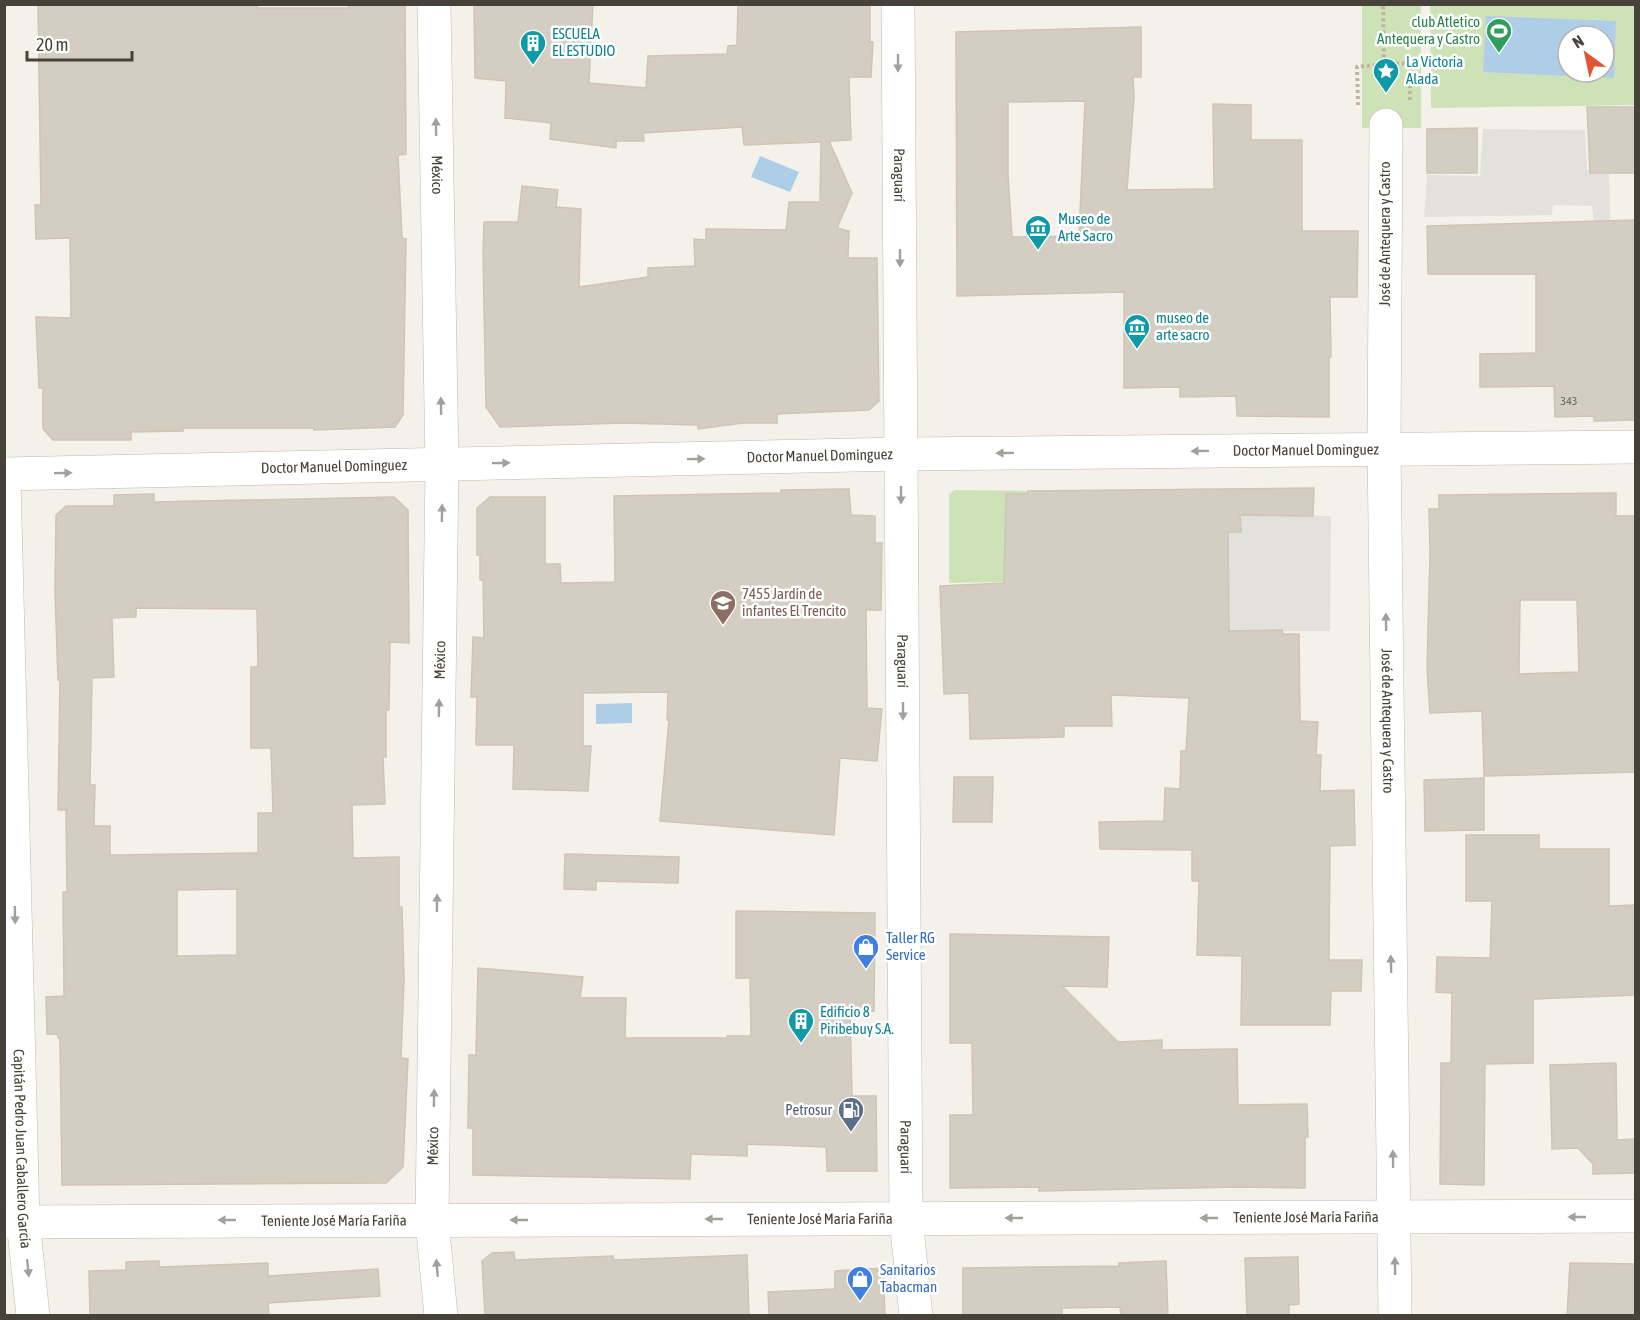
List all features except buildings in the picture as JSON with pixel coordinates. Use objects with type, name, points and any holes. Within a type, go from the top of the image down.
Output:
[{"type":"street","name":"México","points":[[434,4],[442,465],[432,1220],[441,1316]]},
{"type":"street","name":"Paraguarí","points":[[898,4],[906,1219],[916,1316]]},
{"type":"street","name":"José de Antequera y Castro","points":[[1386,125],[1384,448],[1395,1316]]},
{"type":"street","name":"Doctor Manuel Dominguez","points":[[4,476],[901,454],[1635,447]]},
{"type":"street","name":"Capitán Pedro Juan Caballero García","points":[[4,476],[14,1221],[33,1316]]},
{"type":"street","name":"Teniente José María Fariña","points":[[14,1221],[1635,1216]]},
{"type":"path","points":[[1383,4],[1384,64],[1357,67],[1358,122],[1386,125]]},
{"type":"green space","points":[[1362,5],[1421,5],[1421,128],[1362,128]]},
{"type":"green space","name":"club Atletico Antequera y Castro","points":[[1430,5],[1635,5],[1635,105],[1431,108]]},
{"type":"green space","points":[[954,490],[1028,491],[1028,494],[1006,494],[1005,543],[1043,581],[949,583],[949,495]]},
{"type":"shaded area","points":[[1483,129],[1585,130],[1587,170],[1609,169],[1610,223],[1594,223],[1592,206],[1553,205],[1552,215],[1424,217],[1427,175],[1480,176]]},
{"type":"shaded area","points":[[1240,515],[1331,516],[1330,631],[1229,631],[1228,532],[1241,531]]},
{"type":"water","points":[[1486,16],[1616,21],[1616,24],[1556,24],[1556,75],[1483,72]]},
{"type":"water","points":[[760,156],[799,172],[790,192],[751,177]]},
{"type":"water","points":[[632,703],[632,723],[596,724],[596,704]]},
{"type":"place","name":"club Atletico Antequera y Castro","points":[[1499,54]]},
{"type":"place","name":"ESCUELA EL ESTUDIO","points":[[533,66]]},
{"type":"place","name":"La Victoria Alada","points":[[1386,94]]},
{"type":"place","name":"Museo de Arte Sacro","points":[[1038,251]]},
{"type":"place","name":"museo de arte sacro","points":[[1137,350]]},
{"type":"place","name":"7455 Jardín de infantes El Trencito","points":[[723,626]]},
{"type":"place","name":"Taller RG Service","points":[[866,970]]},
{"type":"place","name":"Edificio 8 Piribebuy S.A.","points":[[801,1044]]},
{"type":"place","name":"Petrosur","points":[[851,1133]]},
{"type":"place","name":"Sanitarios Tabacman","points":[[860,1302]]}]
